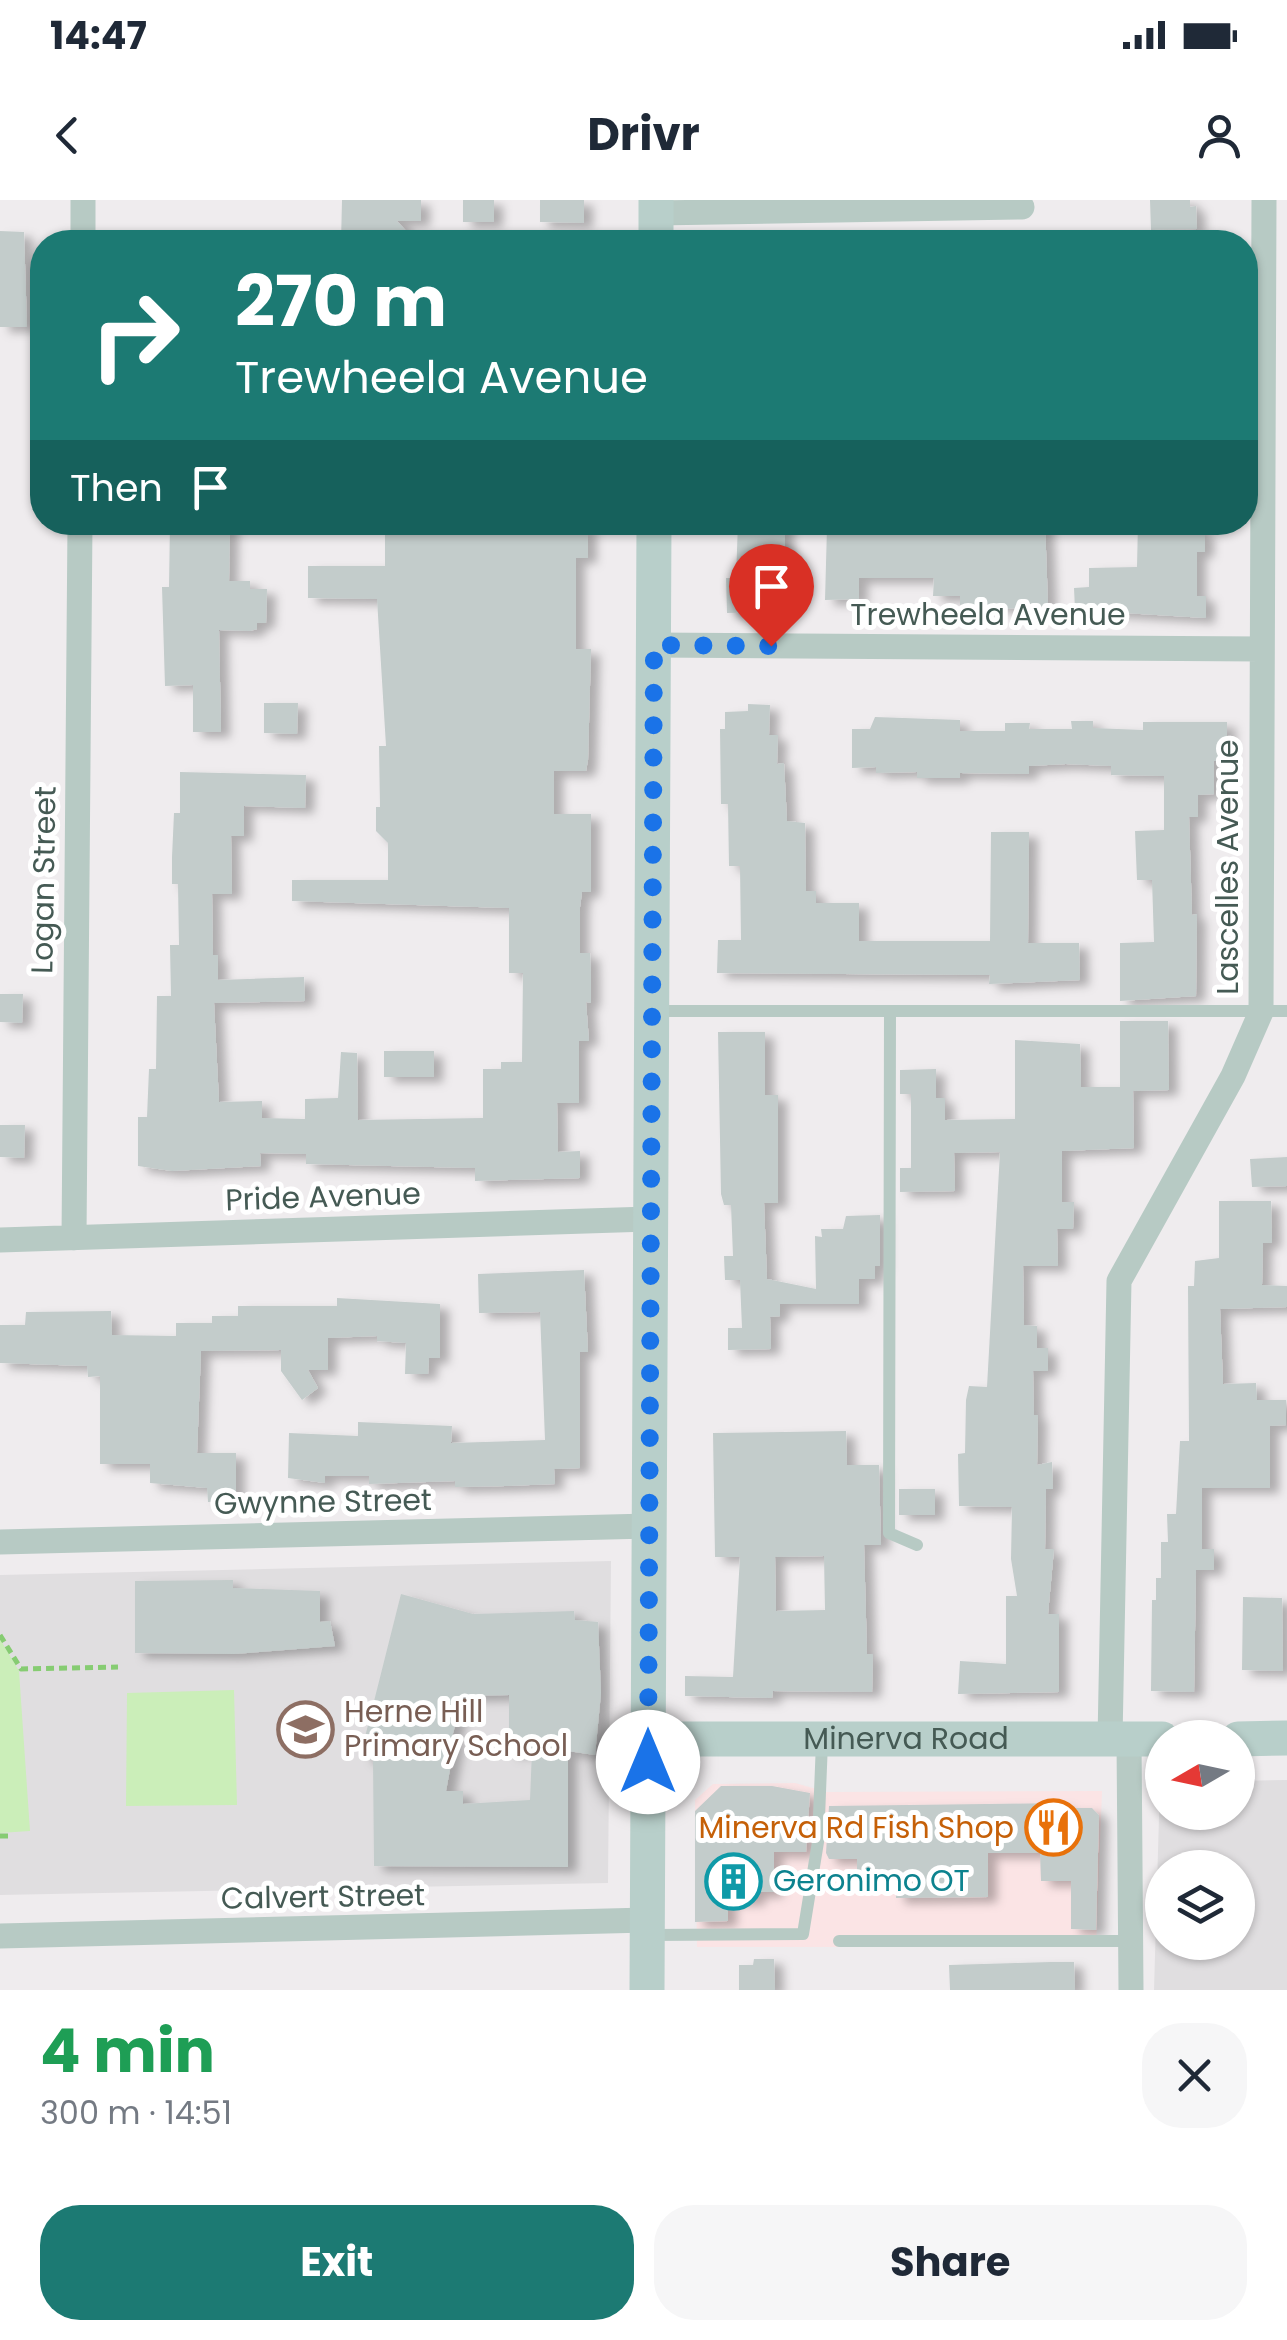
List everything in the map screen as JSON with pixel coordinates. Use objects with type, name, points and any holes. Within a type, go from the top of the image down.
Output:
[{"type":"street","points":[[83,200],[83,230]]},
{"type":"street","name":"Lascelles Avenue","points":[[1131,1990],[1134,1739],[1119,1281],[1233,1076],[1260,1012],[1264,200]]},
{"type":"street","points":[[656,219],[1022,207]]},
{"type":"street","name":"Logan Street","points":[[74,1238],[80,535]]},
{"type":"street","points":[[647,1990],[654,535]]},
{"type":"street","name":"Trewheela Avenue","points":[[654,645],[1262,649]]},
{"type":"street","name":"Pride Avenue","points":[[0,1240],[649,1219]]},
{"type":"street","name":"Gwynne Street","points":[[0,1542],[648,1526]]},
{"type":"street","points":[[1255,1739],[1287,1738]]},
{"type":"street","name":"Minerva Road","points":[[648,1739],[1134,1739]]},
{"type":"street","name":"Calvert Street","points":[[0,1936],[647,1928]]},
{"type":"lane","points":[[650,1011],[1287,1012]]},
{"type":"lane","points":[[890,1012],[889,1534],[917,1545]]},
{"type":"lane","points":[[647,1928],[803,1934],[818,1842],[822,1739]]},
{"type":"lane","points":[[839,1941],[1131,1941]]},
{"type":"path","points":[[0,1635],[21,1669],[118,1667]]},
{"type":"path","points":[[0,1836],[13,1836]]},
{"type":"shaded area","name":"Herne Hill Primary School","points":[[611,1561],[608,1883],[0,1895],[0,1575]]},
{"type":"shaded area","points":[[1287,1780],[1287,1990],[1154,1990],[1155,1960],[1255,1960],[1255,1850],[1158,1850],[1159,1830],[1255,1830],[1255,1781]]},
{"type":"shaded area","points":[[795,1783],[827,1792],[1102,1791],[1096,1947],[697,1947],[695,1800],[713,1784]]},
{"type":"green space","points":[[0,1639],[19,1671],[30,1831],[0,1833]]},
{"type":"green space","points":[[234,1690],[237,1805],[126,1806],[127,1693]]},
{"type":"building","points":[[342,200],[421,200],[421,221],[397,221],[405,230],[341,230]]},
{"type":"building","points":[[463,200],[494,200],[494,222],[463,222]]},
{"type":"building","points":[[540,200],[584,200],[584,223],[540,222]]},
{"type":"building","points":[[1150,200],[1190,200],[1190,207],[1196,206],[1197,229],[1151,230]]},
{"type":"building","points":[[0,231],[24,232],[27,327],[0,327]]},
{"type":"building","points":[[170,535],[230,535],[229,581],[250,581],[250,589],[267,589],[266,623],[257,623],[257,629],[250,631],[219,630],[221,732],[193,732],[193,685],[165,686],[162,587],[169,587]]},
{"type":"building","points":[[385,535],[588,535],[588,558],[576,558],[576,649],[591,649],[588,760],[586,771],[554,771],[554,814],[591,814],[591,892],[582,892],[580,907],[580,953],[590,953],[591,1003],[586,1002],[589,1041],[579,1041],[579,1103],[557,1103],[558,1152],[580,1151],[580,1178],[475,1181],[475,1168],[306,1164],[306,1154],[260,1153],[261,1166],[172,1171],[138,1166],[138,1117],[147,1117],[149,1069],[156,1069],[157,996],[171,996],[170,945],[179,945],[178,884],[172,884],[172,857],[174,813],[180,813],[180,772],[306,775],[305,808],[244,806],[244,836],[231,836],[232,894],[212,894],[213,955],[218,955],[218,980],[304,977],[305,1001],[214,1003],[219,1102],[262,1101],[262,1118],[305,1119],[305,1099],[338,1098],[341,1052],[357,1053],[358,1120],[483,1118],[483,1069],[501,1069],[501,1062],[522,1062],[523,973],[509,973],[509,908],[292,901],[292,880],[388,880],[388,843],[376,831],[376,807],[380,807],[379,746],[386,746],[377,599],[308,598],[308,566],[385,566]]},
{"type":"building","points":[[738,535],[785,535],[785,555],[776,558],[775,612],[727,613],[726,578],[736,578]]},
{"type":"building","points":[[827,535],[1045,535],[1048,606],[1004,609],[960,605],[960,596],[933,596],[934,578],[859,578],[859,599],[825,600]]},
{"type":"building","points":[[1138,535],[1205,535],[1205,552],[1197,552],[1197,596],[1206,596],[1206,618],[1075,610],[1074,588],[1089,587],[1089,568],[1137,567]]},
{"type":"building","points":[[264,703],[298,703],[297,734],[264,733]]},
{"type":"building","points":[[748,704],[770,705],[769,735],[778,735],[777,764],[784,763],[787,821],[805,823],[806,891],[816,891],[816,903],[859,903],[859,941],[990,941],[991,832],[1029,832],[1028,943],[1079,943],[1080,980],[989,984],[990,975],[717,973],[718,940],[741,940],[740,866],[729,866],[728,804],[721,804],[720,729],[725,729],[725,712],[748,711]]},
{"type":"building","points":[[875,717],[960,720],[960,731],[1005,731],[1005,723],[1030,723],[1029,729],[1072,729],[1071,721],[1093,721],[1093,728],[1143,730],[1143,722],[1227,722],[1227,761],[1214,761],[1214,794],[1198,795],[1198,817],[1189,817],[1192,915],[1197,914],[1196,996],[1120,1001],[1120,943],[1154,942],[1152,880],[1137,880],[1135,831],[1164,830],[1164,776],[1111,775],[1111,766],[1066,764],[1029,766],[1029,774],[960,773],[960,778],[917,778],[917,772],[876,773],[876,767],[852,768],[852,729],[870,729]]},
{"type":"building","points":[[0,994],[23,994],[22,1023],[0,1022]]},
{"type":"building","points":[[1120,1021],[1168,1021],[1169,1090],[1133,1091],[1134,1148],[1062,1151],[1062,1202],[1074,1202],[1073,1229],[1057,1229],[1058,1266],[1023,1266],[1024,1325],[1037,1326],[1037,1348],[1048,1348],[1048,1371],[1033,1371],[1034,1415],[1038,1415],[1037,1465],[1052,1462],[1053,1489],[1046,1489],[1045,1549],[1054,1549],[1048,1614],[1059,1614],[1059,1692],[958,1694],[960,1661],[1006,1664],[1006,1596],[1017,1596],[1011,1559],[1012,1507],[959,1506],[958,1454],[965,1453],[969,1386],[987,1387],[1000,1152],[954,1153],[955,1191],[900,1192],[900,1168],[911,1168],[911,1094],[900,1094],[900,1070],[936,1069],[936,1098],[945,1098],[945,1120],[1015,1119],[1015,1040],[1080,1044],[1081,1087],[1120,1087]]},
{"type":"building","points":[[718,1032],[765,1032],[765,1095],[778,1095],[778,1203],[764,1203],[767,1279],[816,1289],[815,1236],[822,1237],[821,1229],[843,1229],[846,1216],[880,1215],[880,1266],[875,1266],[875,1279],[859,1279],[859,1304],[780,1304],[780,1316],[770,1317],[771,1349],[728,1350],[728,1328],[742,1328],[740,1280],[725,1280],[724,1256],[733,1256],[731,1205],[724,1205],[721,1194]]},
{"type":"building","points":[[384,1051],[434,1051],[434,1077],[384,1077]]},
{"type":"building","points":[[0,1125],[25,1125],[24,1158],[0,1157]]},
{"type":"building","points":[[1287,1157],[1287,1186],[1252,1187],[1250,1159]]},
{"type":"building","points":[[1219,1201],[1271,1201],[1272,1243],[1263,1243],[1262,1285],[1287,1286],[1287,1307],[1220,1309],[1223,1384],[1256,1383],[1257,1400],[1286,1400],[1286,1425],[1270,1426],[1270,1488],[1202,1488],[1202,1549],[1214,1549],[1214,1570],[1196,1570],[1194,1692],[1151,1691],[1152,1600],[1156,1600],[1156,1578],[1161,1578],[1161,1542],[1168,1542],[1167,1514],[1176,1514],[1180,1441],[1189,1441],[1188,1286],[1194,1286],[1195,1261],[1219,1258]]},
{"type":"building","points":[[584,1270],[588,1352],[580,1352],[580,1468],[554,1469],[555,1484],[505,1486],[455,1487],[455,1481],[369,1484],[369,1476],[325,1476],[325,1483],[288,1478],[289,1433],[358,1436],[358,1422],[452,1426],[451,1443],[545,1440],[540,1312],[479,1313],[478,1274]]},
{"type":"building","points":[[337,1298],[440,1304],[440,1358],[429,1358],[428,1374],[405,1374],[406,1343],[377,1341],[377,1336],[328,1338],[328,1370],[308,1370],[318,1388],[302,1400],[281,1371],[281,1350],[201,1351],[197,1453],[236,1453],[236,1501],[208,1502],[207,1488],[150,1483],[150,1464],[100,1464],[100,1376],[88,1377],[87,1366],[0,1363],[0,1325],[25,1325],[26,1312],[111,1311],[112,1335],[176,1336],[176,1323],[212,1323],[212,1316],[238,1316],[238,1306],[337,1306]]},
{"type":"building","points":[[846,1431],[847,1465],[879,1465],[881,1545],[864,1545],[867,1654],[873,1654],[872,1692],[773,1691],[772,1698],[685,1696],[685,1676],[733,1677],[740,1557],[715,1557],[713,1433]],"holes":[[[824,1556],[825,1610],[776,1611],[775,1557]]]},
{"type":"building","points":[[899,1489],[935,1489],[935,1515],[899,1515]]},
{"type":"building","points":[[233,1580],[233,1588],[320,1591],[320,1622],[330,1621],[335,1646],[234,1654],[135,1653],[135,1581]]},
{"type":"building","points":[[401,1594],[473,1614],[574,1611],[575,1620],[598,1622],[601,1693],[595,1755],[568,1751],[568,1867],[374,1866],[373,1760],[363,1757]],"holes":[[[509,1695],[509,1753],[532,1750],[530,1800],[463,1804],[463,1791],[446,1791],[456,1737],[452,1737],[463,1696]]]},
{"type":"building","points":[[1243,1597],[1282,1598],[1283,1671],[1242,1670]]},
{"type":"building","points":[[721,1786],[772,1786],[810,1793],[806,1852],[774,1852],[774,1892],[756,1892],[756,1900],[728,1900],[728,1921],[695,1922],[695,1811]]},
{"type":"building","points":[[1065,1803],[1065,1808],[1092,1808],[1099,1815],[1096,1930],[1071,1929],[1071,1881],[1041,1881],[1040,1853],[988,1853],[988,1897],[896,1898],[895,1872],[857,1872],[857,1859],[829,1859],[826,1853],[829,1806]]},
{"type":"building","points":[[754,1959],[774,1959],[775,1990],[739,1990],[739,1965],[753,1965]]},
{"type":"building","points":[[1074,1962],[1075,1990],[950,1990],[949,1965]]},
{"type":"place","name":"Herne Hill Primary School","points":[[305,1729]]},
{"type":"place","name":"Minerva Rd Fish Shop","points":[[1053,1828]]},
{"type":"place","name":"Geronimo OT","points":[[734,1881]]},
{"type":"route","points":[[648,1762],[654,645],[771,646]]}]
